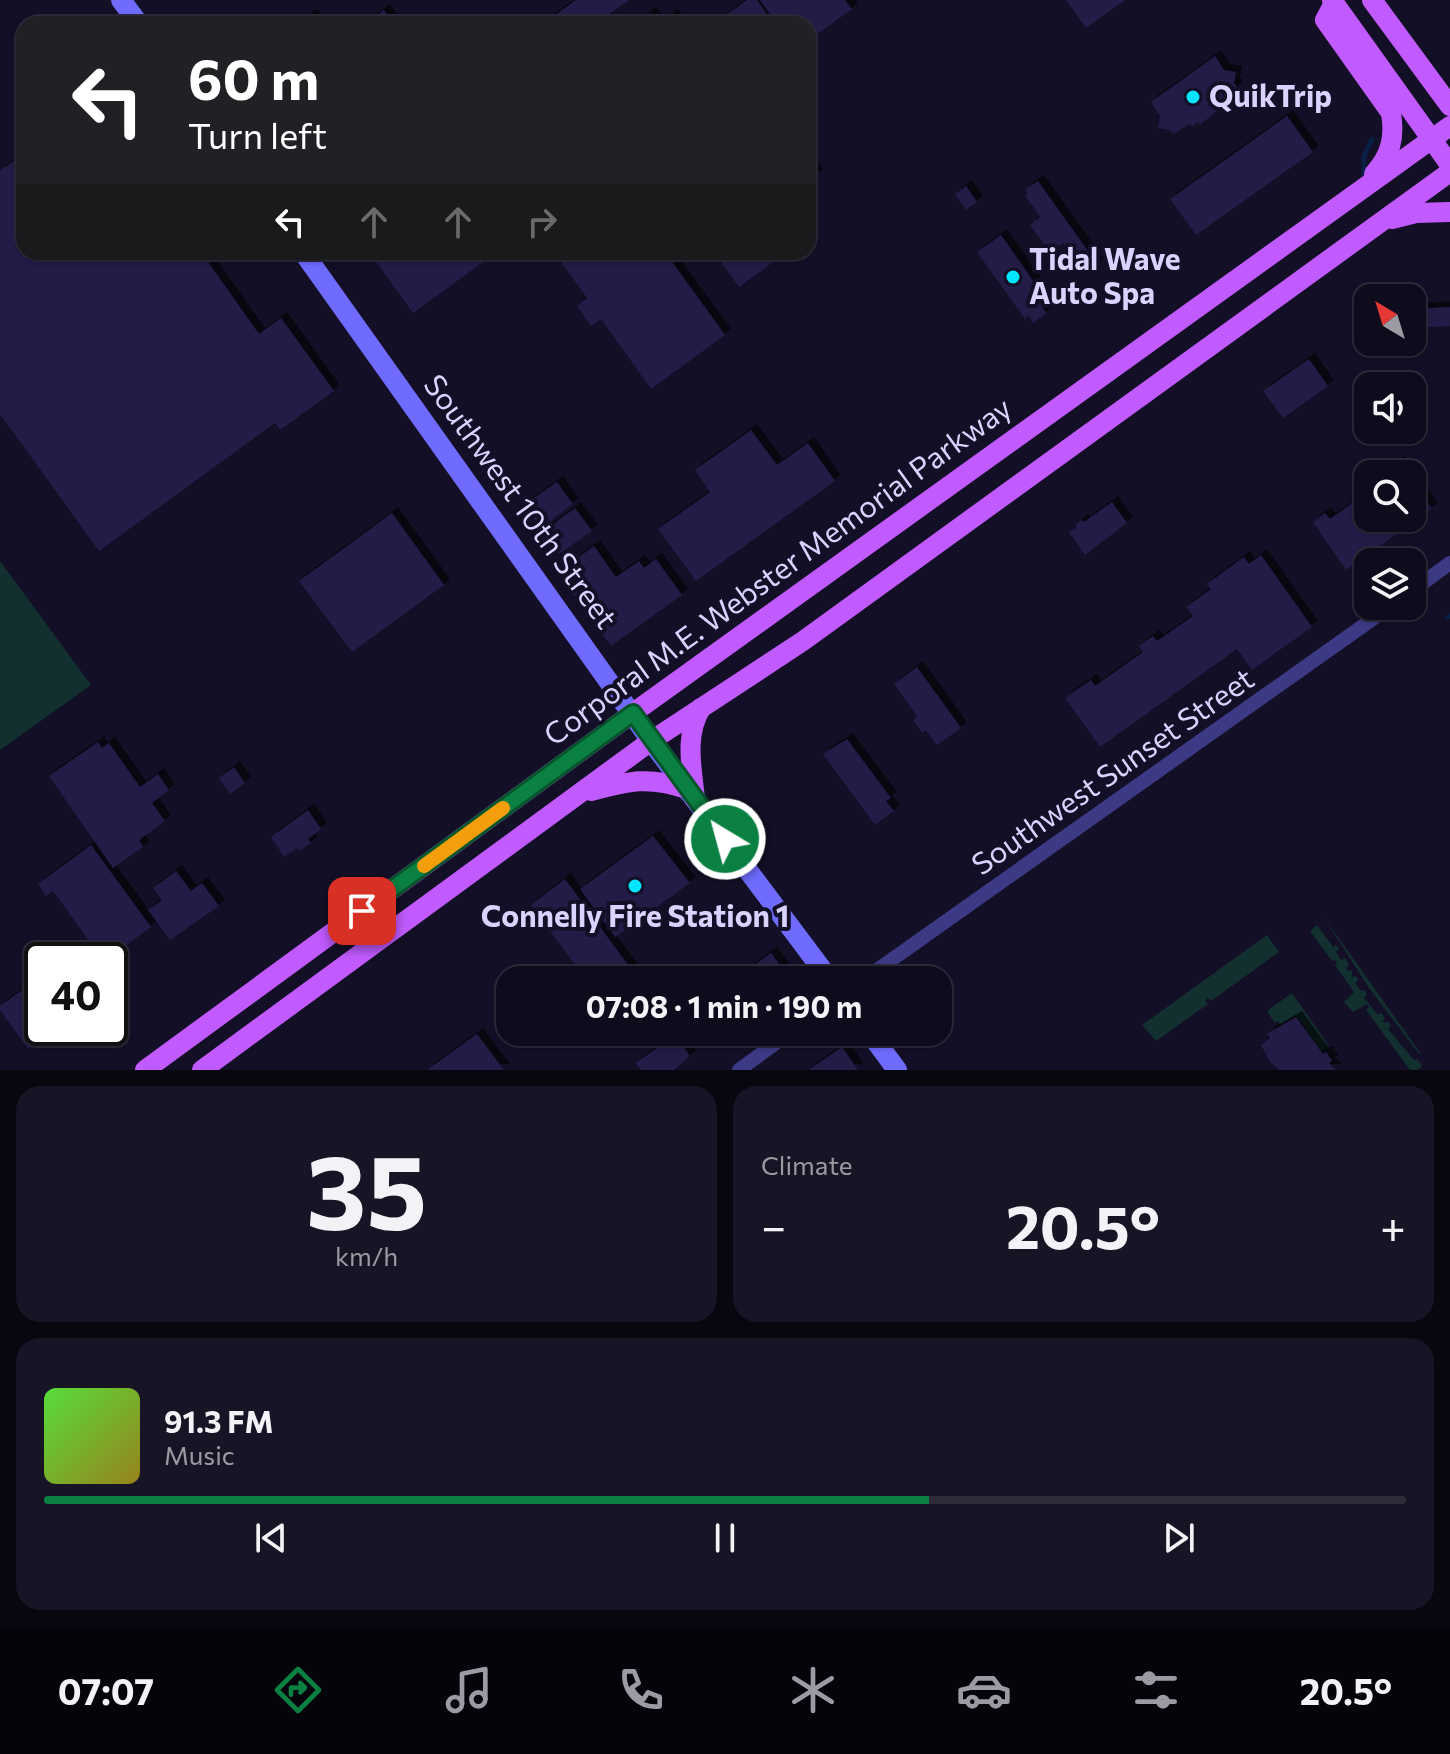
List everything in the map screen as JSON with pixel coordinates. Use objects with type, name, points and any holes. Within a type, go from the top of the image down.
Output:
[{"type":"main road","points":[[1372,0],[1450,106]]},
{"type":"main road","points":[[1333,2],[1450,165]]},
{"type":"main road","points":[[1333,2],[1325,20],[1391,113],[1393,126],[1388,156],[1355,194]]},
{"type":"main road","points":[[1419,63],[1434,74],[1450,80]]},
{"type":"main road","name":"Corporal M.E. Webster Memorial Parkway","points":[[145,1070],[633,713],[1450,126]]},
{"type":"main road","name":"Corporal M.E. Webster Memorial Parkway","points":[[202,1070],[651,741],[803,641],[1450,172]]},
{"type":"main road","points":[[1384,220],[1416,213],[1450,212]]},
{"type":"main road","points":[[579,794],[613,785],[660,780],[691,794],[689,747],[692,727],[701,708]]},
{"type":"main road","points":[[459,840],[483,864]]},
{"type":"street","name":"Southwest 10th Street","points":[[309,260],[651,741],[820,966]]},
{"type":"street","points":[[1426,581],[1450,563]]},
{"type":"street","name":"Southwest Sunset Street","points":[[883,966],[1371,620]]},
{"type":"street","points":[[739,1070],[772,1046]]},
{"type":"street","points":[[879,1046],[897,1070]]},
{"type":"green space","points":[[0,561],[91,685],[0,750]]},
{"type":"green space","points":[[1323,916],[1421,1054],[1420,1055],[1369,988]]},
{"type":"green space","points":[[1317,925],[1333,947],[1336,945],[1339,949],[1336,952],[1341,960],[1345,958],[1349,965],[1346,968],[1352,970],[1352,977],[1356,976],[1358,980],[1355,983],[1367,994],[1364,998],[1378,1015],[1381,1013],[1385,1018],[1382,1021],[1388,1021],[1391,1026],[1388,1029],[1422,1066],[1418,1070],[1410,1070],[1366,1010],[1369,1007],[1367,1004],[1353,1012],[1344,1002],[1354,992],[1335,965],[1335,960],[1332,961],[1310,931]]},
{"type":"green space","points":[[1267,935],[1279,952],[1211,1001],[1208,998],[1205,1001],[1208,1004],[1156,1041],[1142,1025]]},
{"type":"green space","points":[[1292,993],[1329,1046],[1322,1052],[1296,1015],[1281,1025],[1278,1021],[1275,1023],[1267,1011]]},
{"type":"building","points":[[576,0],[629,0],[606,16],[554,16]]},
{"type":"building","points":[[747,0],[757,0],[768,16],[729,16],[728,14]]},
{"type":"building","points":[[760,0],[845,0],[852,9],[816,35],[816,16],[771,16]]},
{"type":"building","points":[[1066,0],[1125,0],[1086,28]]},
{"type":"building","name":"QuikTrip","points":[[1215,56],[1224,70],[1236,72],[1234,83],[1237,87],[1224,100],[1226,103],[1200,125],[1198,122],[1192,127],[1190,124],[1173,134],[1170,130],[1158,128],[1160,116],[1151,102]]},
{"type":"building","name":"QuikTrip","points":[[1287,116],[1313,152],[1196,235],[1170,199]]},
{"type":"building","points":[[16,159],[16,260],[207,260],[259,334],[281,318],[334,391],[280,430],[275,423],[99,551],[0,414],[0,171]]},
{"type":"building","name":"Tidal Wave Auto Spa","points":[[1038,181],[1098,265],[1086,274],[1063,243],[1050,253],[1030,225],[1040,217],[1025,195],[1028,194],[1025,190]]},
{"type":"building","points":[[966,186],[977,202],[966,210],[955,194]]},
{"type":"building","name":"Tidal Wave Auto Spa","points":[[1001,235],[1048,302],[1042,307],[1047,313],[1033,323],[1029,316],[1025,319],[977,252]]},
{"type":"building","points":[[375,260],[486,260],[413,313]]},
{"type":"building","points":[[560,260],[671,260],[725,335],[651,389],[601,319],[591,326],[577,306],[587,298]]},
{"type":"building","points":[[720,260],[776,260],[739,287]]},
{"type":"building","points":[[1450,307],[1450,326],[1426,327],[1426,308]]},
{"type":"building","points":[[1309,359],[1328,386],[1283,418],[1263,391]]},
{"type":"building","points":[[751,430],[777,465],[808,443],[835,481],[696,581],[658,529],[710,492],[695,470]]},
{"type":"building","points":[[557,482],[573,504],[541,528],[524,505]]},
{"type":"building","points":[[1112,502],[1127,523],[1085,555],[1069,532],[1082,520],[1084,522]]},
{"type":"building","points":[[1354,502],[1354,532],[1400,532],[1377,548],[1354,548],[1354,564],[1346,570],[1313,522],[1325,513],[1330,519]]},
{"type":"building","points":[[575,508],[592,531],[559,554],[543,532]]},
{"type":"building","points":[[392,513],[444,585],[352,652],[299,581]]},
{"type":"building","points":[[594,546],[616,577],[639,561],[644,568],[656,559],[682,595],[611,646],[571,591],[579,585],[575,578],[581,574],[572,562]]},
{"type":"building","points":[[1261,555],[1312,627],[1252,670],[1237,649],[1100,747],[1065,698],[1091,680],[1095,686],[1143,652],[1139,646],[1153,636],[1157,641],[1193,616],[1186,607],[1211,589],[1207,584],[1244,557],[1249,564]]},
{"type":"building","points":[[917,667],[961,728],[937,745],[926,730],[922,733],[913,720],[917,716],[894,684]]},
{"type":"building","points":[[847,739],[891,798],[886,801],[894,811],[875,825],[823,754]]},
{"type":"building","points":[[98,742],[102,748],[109,743],[140,787],[158,774],[169,790],[152,803],[165,821],[139,840],[143,847],[113,868],[49,776]]},
{"type":"building","points":[[234,767],[245,783],[230,794],[219,778]]},
{"type":"building","points":[[308,810],[321,829],[308,839],[311,843],[284,857],[271,837]]},
{"type":"building","name":"Connelly Fire Station 1","points":[[653,836],[690,883],[615,937],[580,889]]},
{"type":"building","points":[[91,845],[151,927],[128,944],[90,942],[53,891],[46,896],[38,884]]},
{"type":"building","points":[[176,871],[191,891],[202,883],[219,906],[170,940],[148,910],[162,900],[153,888]]},
{"type":"building","points":[[565,879],[629,966],[576,966],[531,905]]},
{"type":"building","points":[[771,953],[781,966],[753,966]]},
{"type":"building","points":[[24,989],[24,1043],[0,1010],[0,1006]]},
{"type":"building","points":[[1296,1017],[1323,1054],[1326,1052],[1332,1061],[1329,1063],[1336,1070],[1279,1070],[1270,1062],[1261,1045],[1270,1038],[1267,1034]]},
{"type":"building","points":[[477,1034],[504,1070],[427,1070]]},
{"type":"building","points":[[660,1046],[683,1046],[690,1056],[674,1070],[641,1070],[636,1063]]},
{"type":"building","points":[[842,1047],[858,1070],[809,1070]]},
{"type":"waterway","points":[[1364,175],[1364,156],[1372,139]]},
{"type":"slow traffic","points":[[424,866],[503,808]]},
{"type":"place","name":"QuikTrip","points":[[1193,97]]},
{"type":"place","name":"Tidal Wave Auto Spa","points":[[1013,277]]},
{"type":"place","name":"Connelly Fire Station 1","points":[[635,886]]},
{"type":"route","points":[[362,911],[633,713],[725,839]]}]
